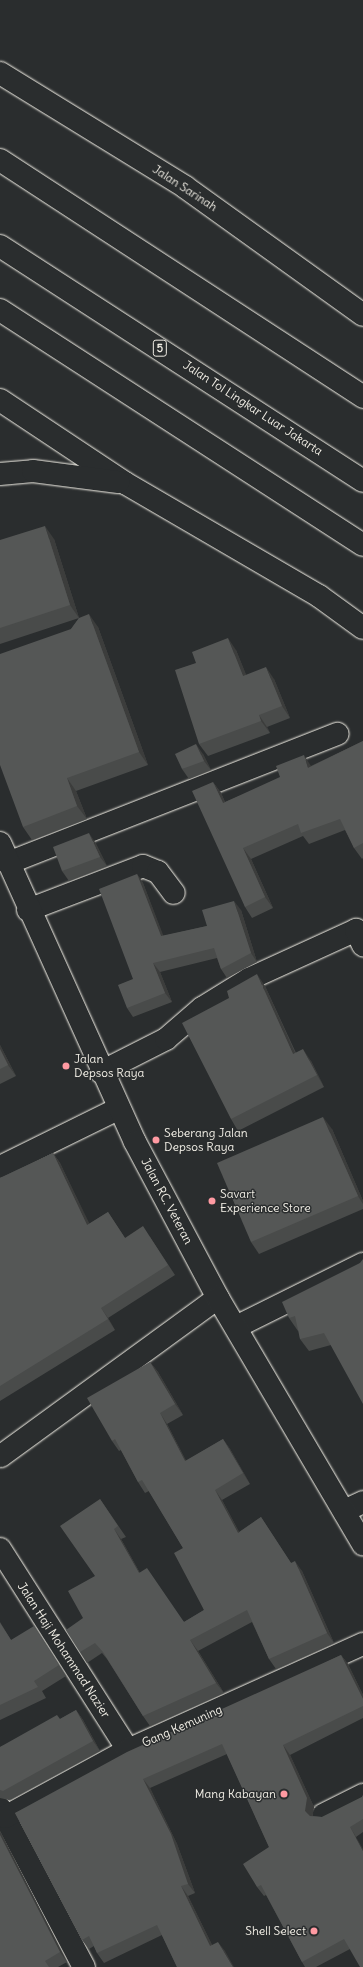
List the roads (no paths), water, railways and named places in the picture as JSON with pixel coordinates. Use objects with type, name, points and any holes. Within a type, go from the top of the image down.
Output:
[{"type":"main road","name":"Jalan Sarinah","points":[[0,73],[185,187],[363,314]]},
{"type":"main road","points":[[0,160],[363,397]]},
{"type":"main road","name":"Jalan Tol Lingkar Luar Jakarta","points":[[0,246],[319,450],[363,481]]},
{"type":"main road","points":[[0,310],[284,492],[363,545]]},
{"type":"main road","points":[[0,400],[125,483],[319,596],[363,628]]},
{"type":"main road","points":[[0,474],[33,471],[125,483]]},
{"type":"main road","points":[[4,853],[338,734]]},
{"type":"main road","name":"Jalan RC. Veteran","points":[[4,853],[28,910],[118,1109],[218,1298],[353,1507],[363,1544]]},
{"type":"main road","points":[[28,910],[143,866],[158,872],[174,893]]},
{"type":"main road","points":[[101,1072],[178,1030],[202,1008],[249,979],[359,937]]},
{"type":"main road","points":[[0,1167],[118,1109]]},
{"type":"main road","points":[[236,1327],[363,1264]]},
{"type":"main road","points":[[1,1456],[218,1298]]},
{"type":"main road","name":"Jalan Haji Mohammad Nazier","points":[[0,1550],[128,1750]]},
{"type":"main road","name":"Gang Kemuning","points":[[2,1813],[128,1750],[363,1644]]},
{"type":"main road","points":[[323,1815],[363,1795]]},
{"type":"main road","points":[[2,1813],[84,1967]]},
{"type":"place","name":"Jalan Depsos Raya","points":[[66,1066]]},
{"type":"place","name":"Seberang Jalan Depsos Raya","points":[[156,1140]]},
{"type":"place","name":"Savart Experience Store","points":[[212,1201]]},
{"type":"place","name":"Mang Kabayan","points":[[284,1794]]},
{"type":"place","name":"Shell Select","points":[[314,1931]]}]
